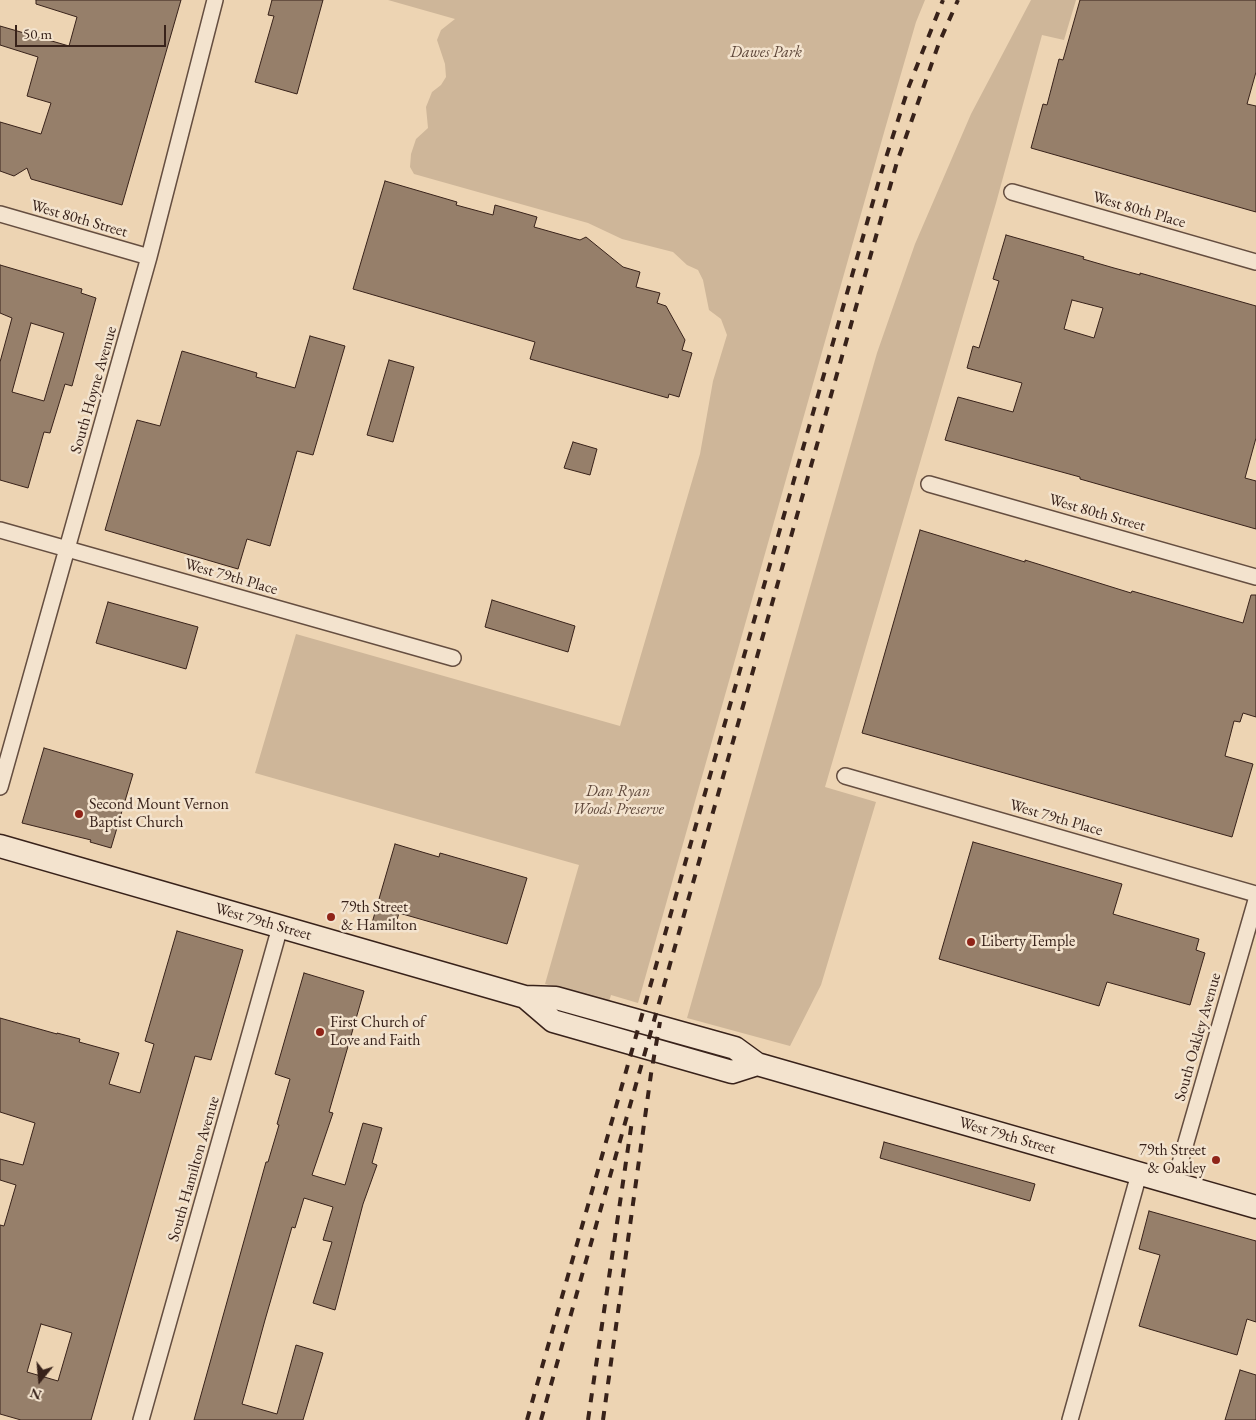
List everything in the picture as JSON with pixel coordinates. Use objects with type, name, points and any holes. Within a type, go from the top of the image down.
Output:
[{"type":"main road","name":"West 79th Street","points":[[0,846],[525,998],[556,998],[735,1048],[757,1064],[1256,1207]]},
{"type":"street","name":"South Hoyne Avenue","points":[[0,788],[149,257],[215,0]]},
{"type":"street","name":"West 80th Place","points":[[1012,192],[1256,262]]},
{"type":"street","name":"West 80th Street","points":[[0,214],[149,257]]},
{"type":"street","name":"West 80th Street","points":[[929,484],[1256,577]]},
{"type":"street","name":"West 79th Place","points":[[0,530],[453,658]]},
{"type":"street","name":"West 79th Place","points":[[845,776],[1256,894]]},
{"type":"street","name":"South Oakley Avenue","points":[[1174,1184],[1256,900]]},
{"type":"street","name":"South Hamilton Avenue","points":[[141,1420],[280,927]]},
{"type":"street","points":[[1070,1420],[1139,1174]]},
{"type":"green space","name":"Dan Ryan Woods Preserve","points":[[388,0],[925,0],[916,22],[885,129],[638,1003],[611,995],[609,1002],[545,984],[579,865],[255,773],[296,634],[620,726],[700,454],[713,381],[727,335],[721,319],[709,310],[703,280],[698,270],[687,265],[673,252],[622,239],[588,223],[414,174],[410,167],[411,154],[416,139],[428,128],[426,107],[432,92],[441,85],[446,77],[445,64],[437,40],[441,30],[455,19]]},
{"type":"green space","points":[[1031,0],[1076,0],[1064,40],[1042,35],[996,203],[825,787],[876,802],[821,985],[790,1046],[687,1018],[877,353],[915,244],[971,114]]},
{"type":"building","points":[[36,0],[181,0],[122,205],[31,179],[27,168],[14,176],[0,171],[0,122],[41,134],[51,103],[27,96],[38,57],[0,45],[0,26],[69,46],[77,17],[36,4]]},
{"type":"building","points":[[272,0],[323,0],[297,94],[255,82],[274,16],[268,15]]},
{"type":"building","points":[[1080,0],[1256,0],[1256,72],[1247,104],[1256,106],[1256,212],[1031,148],[1043,104],[1047,105],[1059,59],[1063,60]]},
{"type":"building","points":[[385,181],[457,202],[456,205],[493,215],[495,205],[537,217],[534,227],[580,240],[586,237],[623,267],[640,272],[636,287],[660,293],[657,303],[666,306],[685,340],[682,350],[692,353],[679,397],[669,394],[668,398],[530,359],[535,342],[353,289]]},
{"type":"building","points":[[1006,235],[1084,257],[1083,259],[1114,268],[1140,275],[1140,273],[1256,306],[1256,438],[1245,478],[1256,481],[1256,529],[1080,479],[1080,477],[945,440],[958,397],[1013,412],[1022,383],[967,368],[973,346],[979,348],[999,281],[993,279]],"holes":[[[1072,300],[1103,308],[1094,338],[1064,329]]]},
{"type":"building","points":[[0,265],[82,289],[81,293],[96,298],[72,386],[65,384],[50,433],[44,432],[28,488],[0,480],[0,362],[12,318],[0,313]],"holes":[[[31,323],[64,333],[44,401],[12,392]]]},
{"type":"building","points":[[310,336],[345,346],[313,455],[297,451],[270,546],[247,539],[238,569],[105,530],[137,420],[160,426],[182,351],[257,373],[256,377],[295,388]]},
{"type":"building","points":[[389,360],[414,367],[393,442],[367,435]]},
{"type":"building","points":[[573,442],[597,449],[590,475],[564,468]]},
{"type":"building","points":[[920,530],[1131,593],[1132,591],[1243,623],[1251,595],[1256,595],[1256,717],[1243,713],[1240,722],[1234,721],[1225,756],[1253,764],[1232,837],[862,733]]},
{"type":"building","points":[[492,600],[575,626],[568,652],[485,627]]},
{"type":"building","points":[[108,602],[198,627],[186,669],[96,643]]},
{"type":"building","points":[[44,748],[133,774],[111,848],[90,842],[91,840],[22,823]]},
{"type":"building","points":[[973,842],[1122,884],[1113,914],[1199,939],[1196,950],[1205,953],[1190,1005],[1107,982],[1099,1006],[939,959]]},
{"type":"building","points":[[395,844],[439,857],[440,853],[527,878],[507,944],[399,913],[394,930],[372,923]]},
{"type":"building","points":[[177,931],[243,950],[211,1060],[195,1056],[91,1420],[21,1420],[0,1414],[0,1225],[4,1226],[16,1185],[0,1180],[0,1159],[23,1165],[35,1123],[0,1112],[0,1018],[80,1039],[79,1042],[119,1053],[109,1084],[140,1093],[154,1044],[145,1041]],"holes":[[[41,1324],[72,1333],[58,1381],[27,1372]]]},
{"type":"building","points":[[304,973],[364,991],[329,1112],[333,1113],[312,1175],[345,1185],[363,1123],[382,1128],[372,1163],[377,1165],[363,1204],[335,1310],[313,1303],[332,1242],[323,1240],[333,1207],[304,1198],[295,1228],[292,1227],[265,1320],[242,1404],[277,1414],[296,1345],[323,1353],[303,1420],[194,1420],[266,1162],[268,1162],[279,1125],[277,1124],[290,1079],[275,1074]]},
{"type":"building","points":[[884,1142],[1035,1184],[1030,1201],[880,1158]]},
{"type":"building","points":[[1149,1211],[1256,1241],[1256,1322],[1247,1319],[1237,1355],[1139,1326],[1160,1255],[1139,1249]]},
{"type":"building","points":[[1240,1370],[1256,1375],[1256,1420],[1225,1420]]},
{"type":"railway","points":[[527,1420],[882,170],[909,86],[943,0]]},
{"type":"railway","points":[[541,1420],[897,162],[939,43],[958,0]]},
{"type":"railway","points":[[603,1420],[651,1074],[660,1022]]},
{"type":"railway","points":[[588,1420],[632,1121]]},
{"type":"place","name":"Second Mount Vernon Baptist Church","points":[[79,814]]},
{"type":"place","name":"79th Street & Hamilton","points":[[331,917]]},
{"type":"place","name":"Liberty Temple","points":[[971,942]]},
{"type":"place","name":"First Church of Love and Faith","points":[[320,1032]]},
{"type":"place","name":"79th Street & Oakley","points":[[1216,1160]]},
{"type":"park label","name":"Dawes Park","points":[[766,53]]}]
